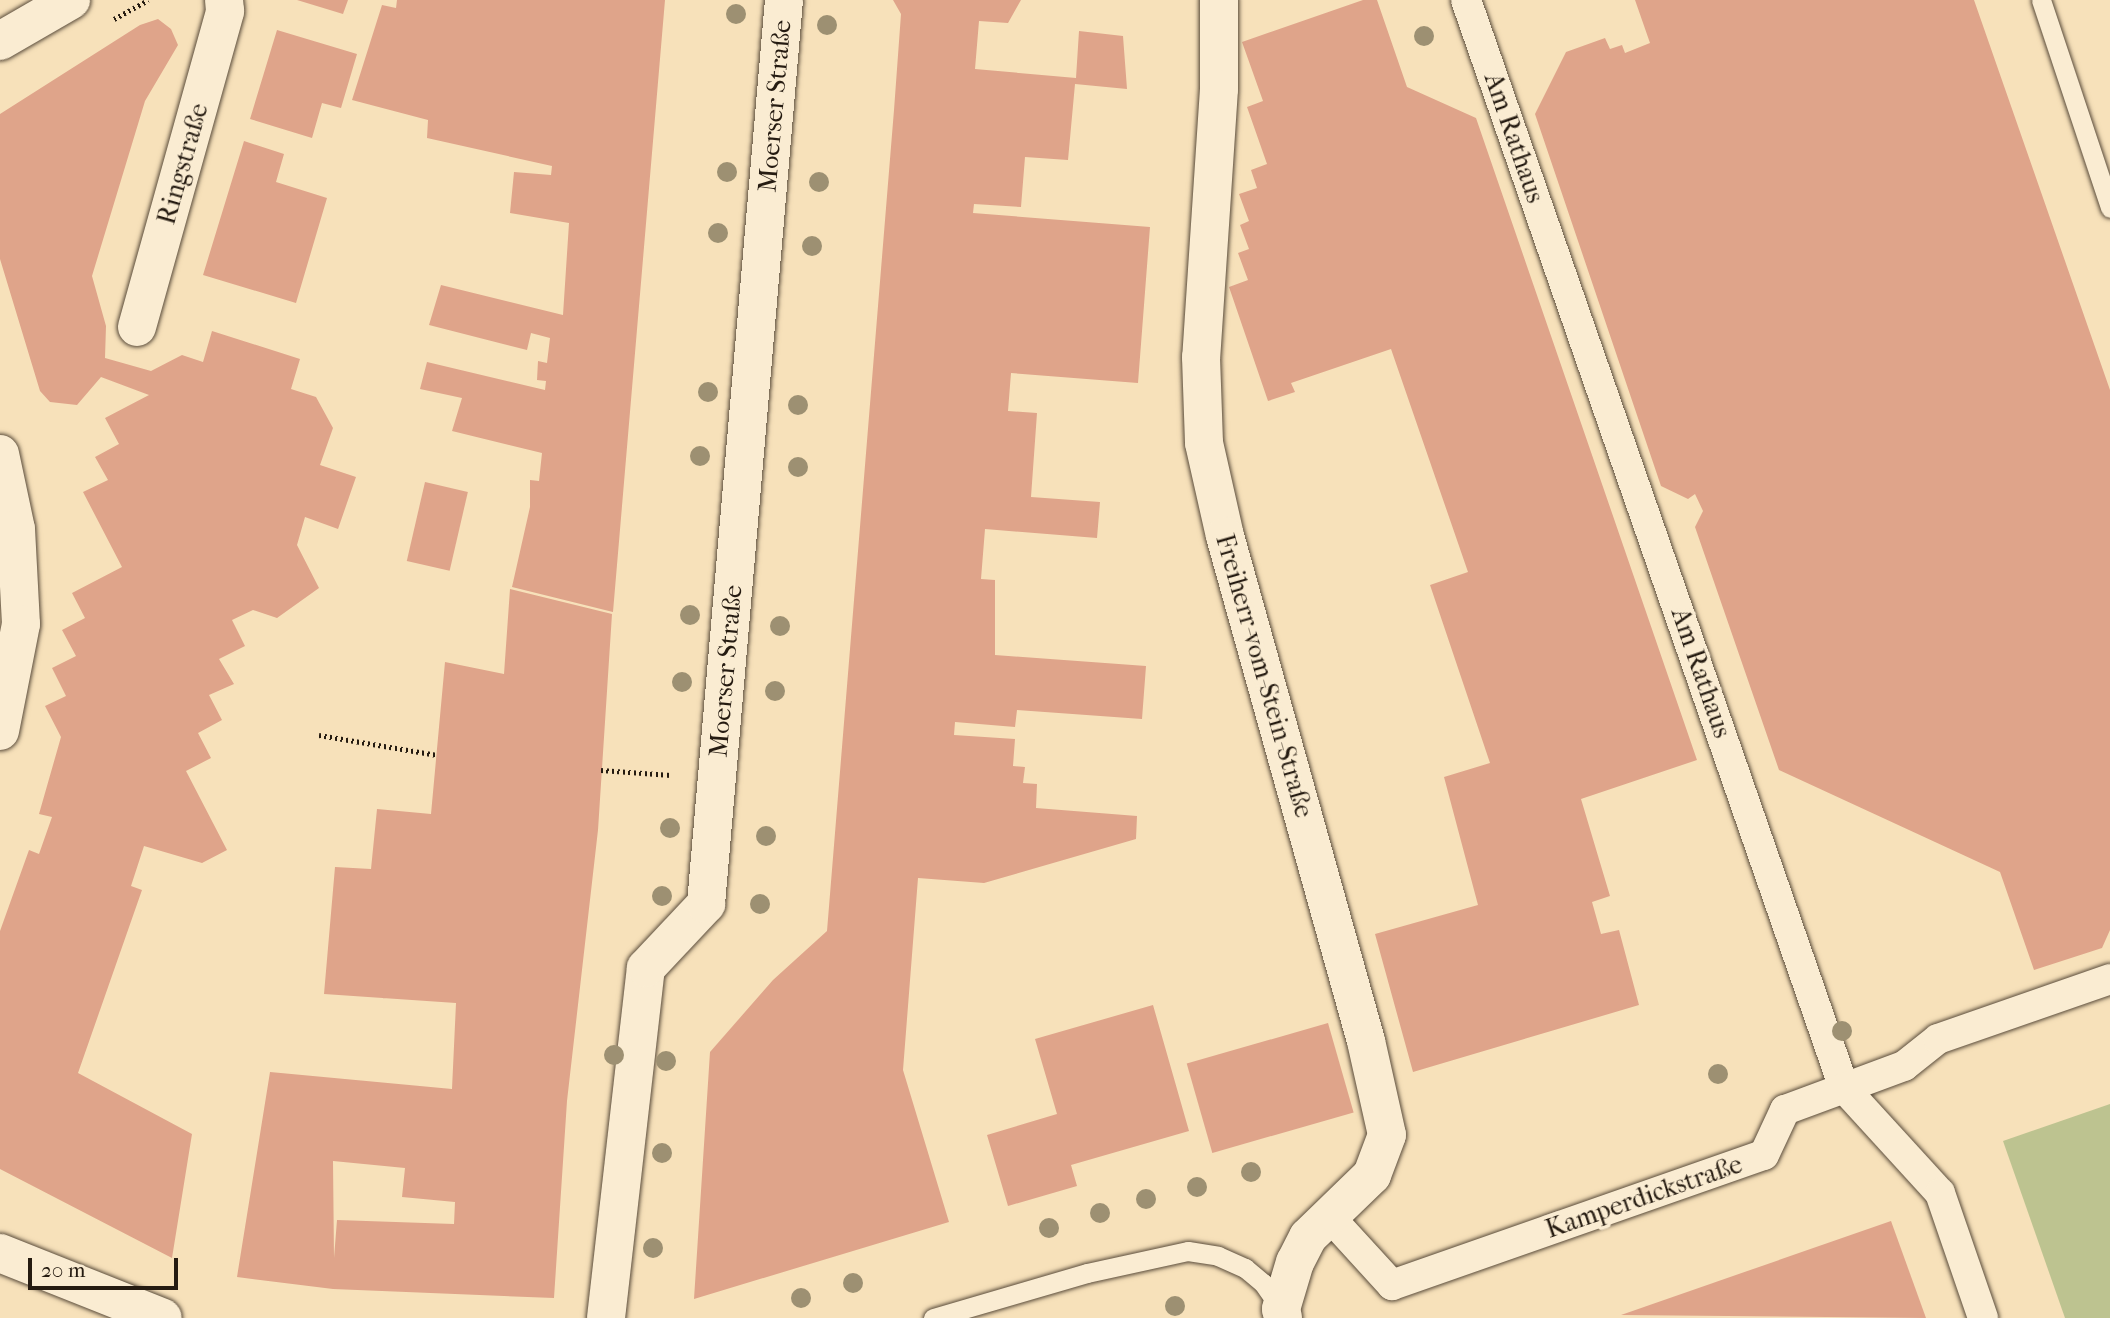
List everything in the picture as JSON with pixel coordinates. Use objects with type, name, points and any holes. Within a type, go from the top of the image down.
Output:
[{"type":"street","points":[[0,41],[71,0]]},
{"type":"street","name":"Ringstraße","points":[[137,327],[225,11],[223,0]]},
{"type":"street","name":"Moerser Straße","points":[[606,1318],[646,968],[706,904],[784,0]]},
{"type":"street","name":"Freiherr-vom-Stein-Straße","points":[[1219,0],[1219,89],[1201,357],[1203,443],[1225,536],[1366,1041],[1387,1135],[1382,1157],[1372,1175],[1328,1215],[1295,1262],[1282,1313]]},
{"type":"street","name":"Am Rathaus","points":[[1466,0],[1844,1088],[1940,1193],[1983,1318]]},
{"type":"street","points":[[0,454],[16,529],[21,624],[0,731]]},
{"type":"street","name":"Kamperdickstraße","points":[[1328,1215],[1392,1285],[1764,1155],[1785,1110],[1904,1066],[1938,1040],[2110,979]]},
{"type":"street","points":[[0,1253],[163,1318]]},
{"type":"lane","points":[[2041,0],[2110,208]]},
{"type":"lane","points":[[933,1318],[1100,1270],[1188,1251],[1218,1256],[1245,1268],[1264,1283],[1282,1313]]},
{"type":"path","points":[[319,735],[437,755]]},
{"type":"path","points":[[601,770],[717,779]]},
{"type":"green space","points":[[2110,1104],[2110,1318],[2065,1318],[2003,1141]]},
{"type":"building","points":[[297,0],[348,0],[343,14]]},
{"type":"building","points":[[397,0],[665,0],[613,612],[512,587],[530,507],[530,480],[539,481],[542,453],[452,431],[462,398],[420,389],[427,362],[545,390],[546,381],[537,380],[538,361],[547,363],[550,338],[531,333],[527,350],[429,325],[441,285],[563,315],[569,223],[510,213],[514,172],[551,175],[552,166],[427,138],[428,120],[352,100],[382,5],[396,8]]},
{"type":"building","points":[[893,0],[1021,0],[1008,23],[979,21],[975,69],[1076,78],[1079,31],[1123,36],[1127,89],[1075,84],[1068,160],[1025,157],[1021,207],[974,204],[973,213],[1150,227],[1138,383],[1011,373],[1008,411],[1037,413],[1031,497],[1100,502],[1097,538],[985,529],[981,579],[995,580],[995,655],[1146,666],[1142,719],[1017,710],[1015,727],[955,722],[954,735],[1015,739],[1013,766],[1025,767],[1023,783],[1037,784],[1036,808],[1137,816],[1136,839],[984,883],[918,878],[903,1070],[949,1222],[694,1299],[710,1052],[773,980],[827,931],[901,14]]},
{"type":"building","points":[[1363,0],[1377,0],[1407,87],[1476,118],[1697,760],[1581,799],[1610,896],[1592,902],[1601,934],[1619,930],[1639,1005],[1413,1072],[1375,934],[1478,905],[1444,777],[1490,763],[1430,585],[1468,572],[1391,349],[1291,383],[1295,392],[1268,401],[1229,287],[1248,280],[1238,253],[1249,249],[1240,225],[1249,221],[1239,194],[1257,188],[1251,170],[1267,164],[1247,107],[1263,101],[1242,42]]},
{"type":"building","points":[[1635,0],[1974,0],[2110,390],[2110,930],[2102,948],[2034,970],[2000,872],[1779,770],[1695,527],[1703,511],[1695,494],[1688,499],[1661,486],[1535,114],[1566,52],[1605,38],[1610,49],[1622,45],[1625,53],[1650,43]]},
{"type":"building","points":[[158,19],[171,29],[178,45],[145,101],[92,276],[106,326],[105,358],[151,371],[182,355],[203,362],[212,331],[300,359],[291,389],[316,397],[333,428],[320,465],[356,477],[338,529],[305,517],[297,545],[319,588],[277,618],[253,610],[232,620],[245,646],[219,659],[234,684],[209,695],[222,720],[198,733],[211,758],[186,771],[227,850],[202,863],[144,846],[131,886],[142,890],[78,1073],[192,1134],[172,1258],[0,1169],[0,931],[29,850],[39,854],[52,817],[39,814],[61,737],[45,706],[66,696],[52,668],[76,656],[62,630],[85,618],[72,593],[122,567],[83,492],[108,480],[95,457],[119,444],[105,418],[149,395],[101,377],[77,405],[50,402],[40,391],[0,259],[0,114],[140,25]]},
{"type":"building","points":[[277,30],[357,54],[341,108],[322,103],[312,138],[250,119]]},
{"type":"building","points":[[244,141],[284,154],[276,182],[327,198],[296,303],[203,275]]},
{"type":"building","points":[[425,482],[468,492],[450,571],[407,561]]},
{"type":"building","points":[[510,589],[612,614],[598,830],[567,1101],[554,1298],[333,1289],[237,1277],[270,1072],[452,1089],[456,1003],[324,994],[335,867],[371,869],[377,809],[431,814],[445,662],[504,674]],"holes":[[[333,1161],[405,1168],[402,1197],[455,1202],[454,1224],[337,1220],[334,1258]]]},
{"type":"building","points":[[1153,1005],[1189,1131],[1071,1165],[1077,1186],[1008,1206],[987,1135],[1057,1114],[1035,1039]]},
{"type":"building","points":[[1328,1023],[1354,1112],[1212,1153],[1187,1064]]},
{"type":"building","points":[[1891,1221],[1926,1318],[1621,1315]]}]
